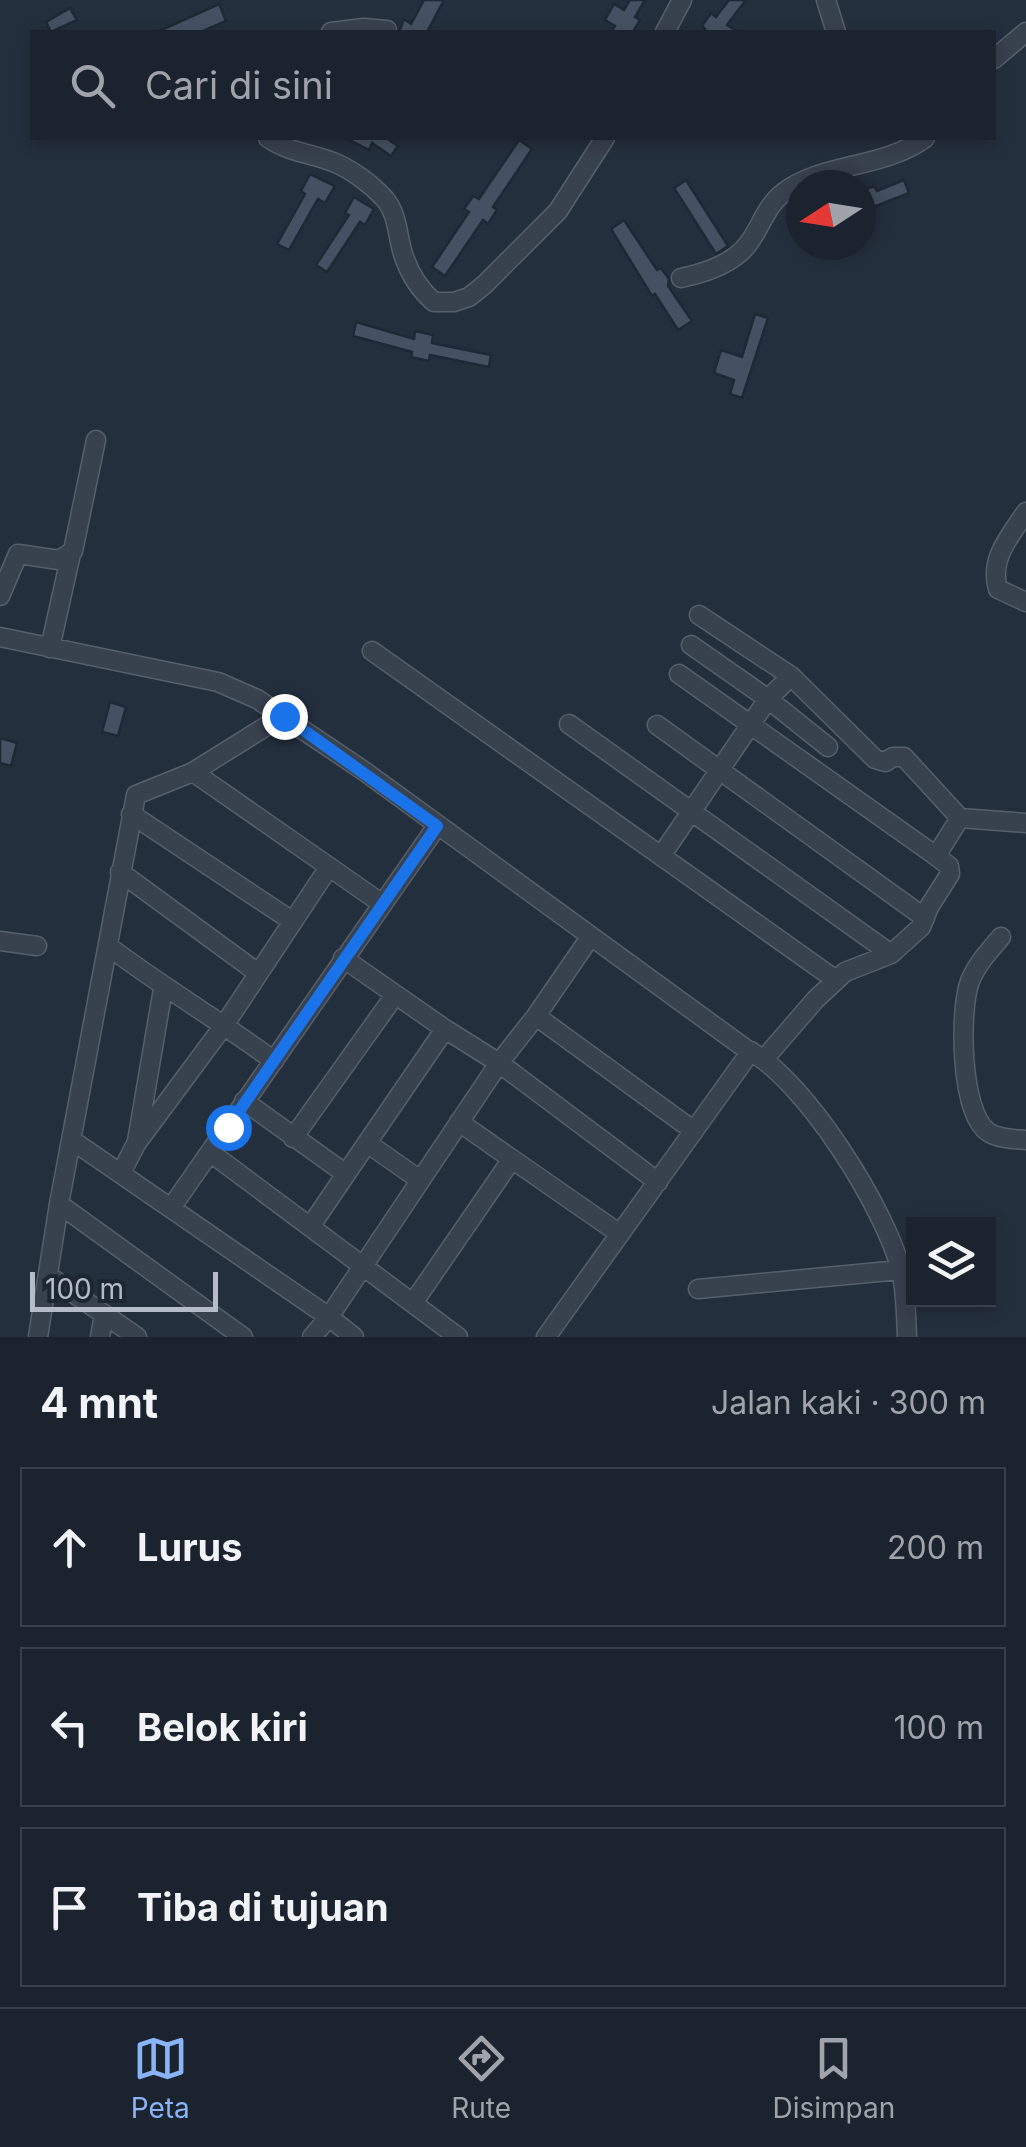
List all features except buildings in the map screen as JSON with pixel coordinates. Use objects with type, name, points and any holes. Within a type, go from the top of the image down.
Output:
[{"type":"street","points":[[666,30],[682,0]]},
{"type":"street","points":[[826,0],[835,30]]},
{"type":"street","points":[[348,30],[386,30]]},
{"type":"street","points":[[996,57],[1026,32]]},
{"type":"street","points":[[271,140],[283,148],[335,163],[387,201],[398,227],[402,255],[415,281],[434,302],[440,302],[468,297],[484,286],[558,212],[603,140]]},
{"type":"street","points":[[681,278],[721,266],[747,246],[769,208],[802,181],[906,152],[922,140]]},
{"type":"street","points":[[50,648],[96,440]]},
{"type":"street","points":[[1026,512],[1002,548],[994,570],[998,589],[1026,602]]},
{"type":"street","points":[[0,596],[18,554],[59,560],[71,554]]},
{"type":"street","points":[[699,615],[790,676],[875,759],[906,759],[960,818],[1026,823]]},
{"type":"street","points":[[0,637],[237,688],[284,716],[758,1054],[812,1111],[878,1210],[900,1270],[908,1337]]},
{"type":"street","points":[[692,645],[828,748]]},
{"type":"street","points":[[372,651],[836,980]]},
{"type":"street","points":[[546,1337],[694,1131],[758,1054],[845,972],[891,954],[921,927],[950,874],[949,866],[936,856],[679,674]]},
{"type":"street","points":[[661,856],[768,699],[790,676]]},
{"type":"street","points":[[38,1337],[120,872],[139,793],[193,772],[284,716]]},
{"type":"street","points":[[569,724],[891,954]]},
{"type":"street","points":[[656,725],[925,918]]},
{"type":"street","points":[[193,772],[382,904]]},
{"type":"street","points":[[131,814],[292,920]]},
{"type":"street","points":[[936,856],[960,818]]},
{"type":"street","points":[[171,1208],[437,826]]},
{"type":"street","points":[[121,1173],[136,1144],[225,1024],[329,867]]},
{"type":"street","points":[[120,872],[258,973]]},
{"type":"street","points":[[312,1337],[591,936]]},
{"type":"street","points":[[1001,937],[976,967],[968,986],[964,1015],[971,1102],[982,1127],[992,1135],[1026,1140]]},
{"type":"street","points":[[0,941],[38,946]]},
{"type":"street","points":[[108,946],[163,989],[225,1024],[274,1060]]},
{"type":"street","points":[[344,958],[499,1063],[658,1182]]},
{"type":"street","points":[[136,1144],[163,989]]},
{"type":"street","points":[[293,1138],[395,995]]},
{"type":"street","points":[[536,1016],[694,1131]]},
{"type":"street","points":[[310,1227],[445,1029]]},
{"type":"street","points":[[244,1100],[346,1174]]},
{"type":"street","points":[[459,1122],[620,1234]]},
{"type":"street","points":[[73,1141],[354,1337]]},
{"type":"street","points":[[367,1143],[420,1180]]},
{"type":"street","points":[[211,1153],[458,1337]]},
{"type":"street","points":[[412,1303],[512,1160]]},
{"type":"street","points":[[59,1204],[242,1337]]},
{"type":"street","points":[[698,1289],[900,1270]]},
{"type":"street","points":[[50,1276],[137,1337]]},
{"type":"street","points":[[100,1337],[104,1314]]},
{"type":"route","points":[[228,1127],[437,826],[284,716]]}]
